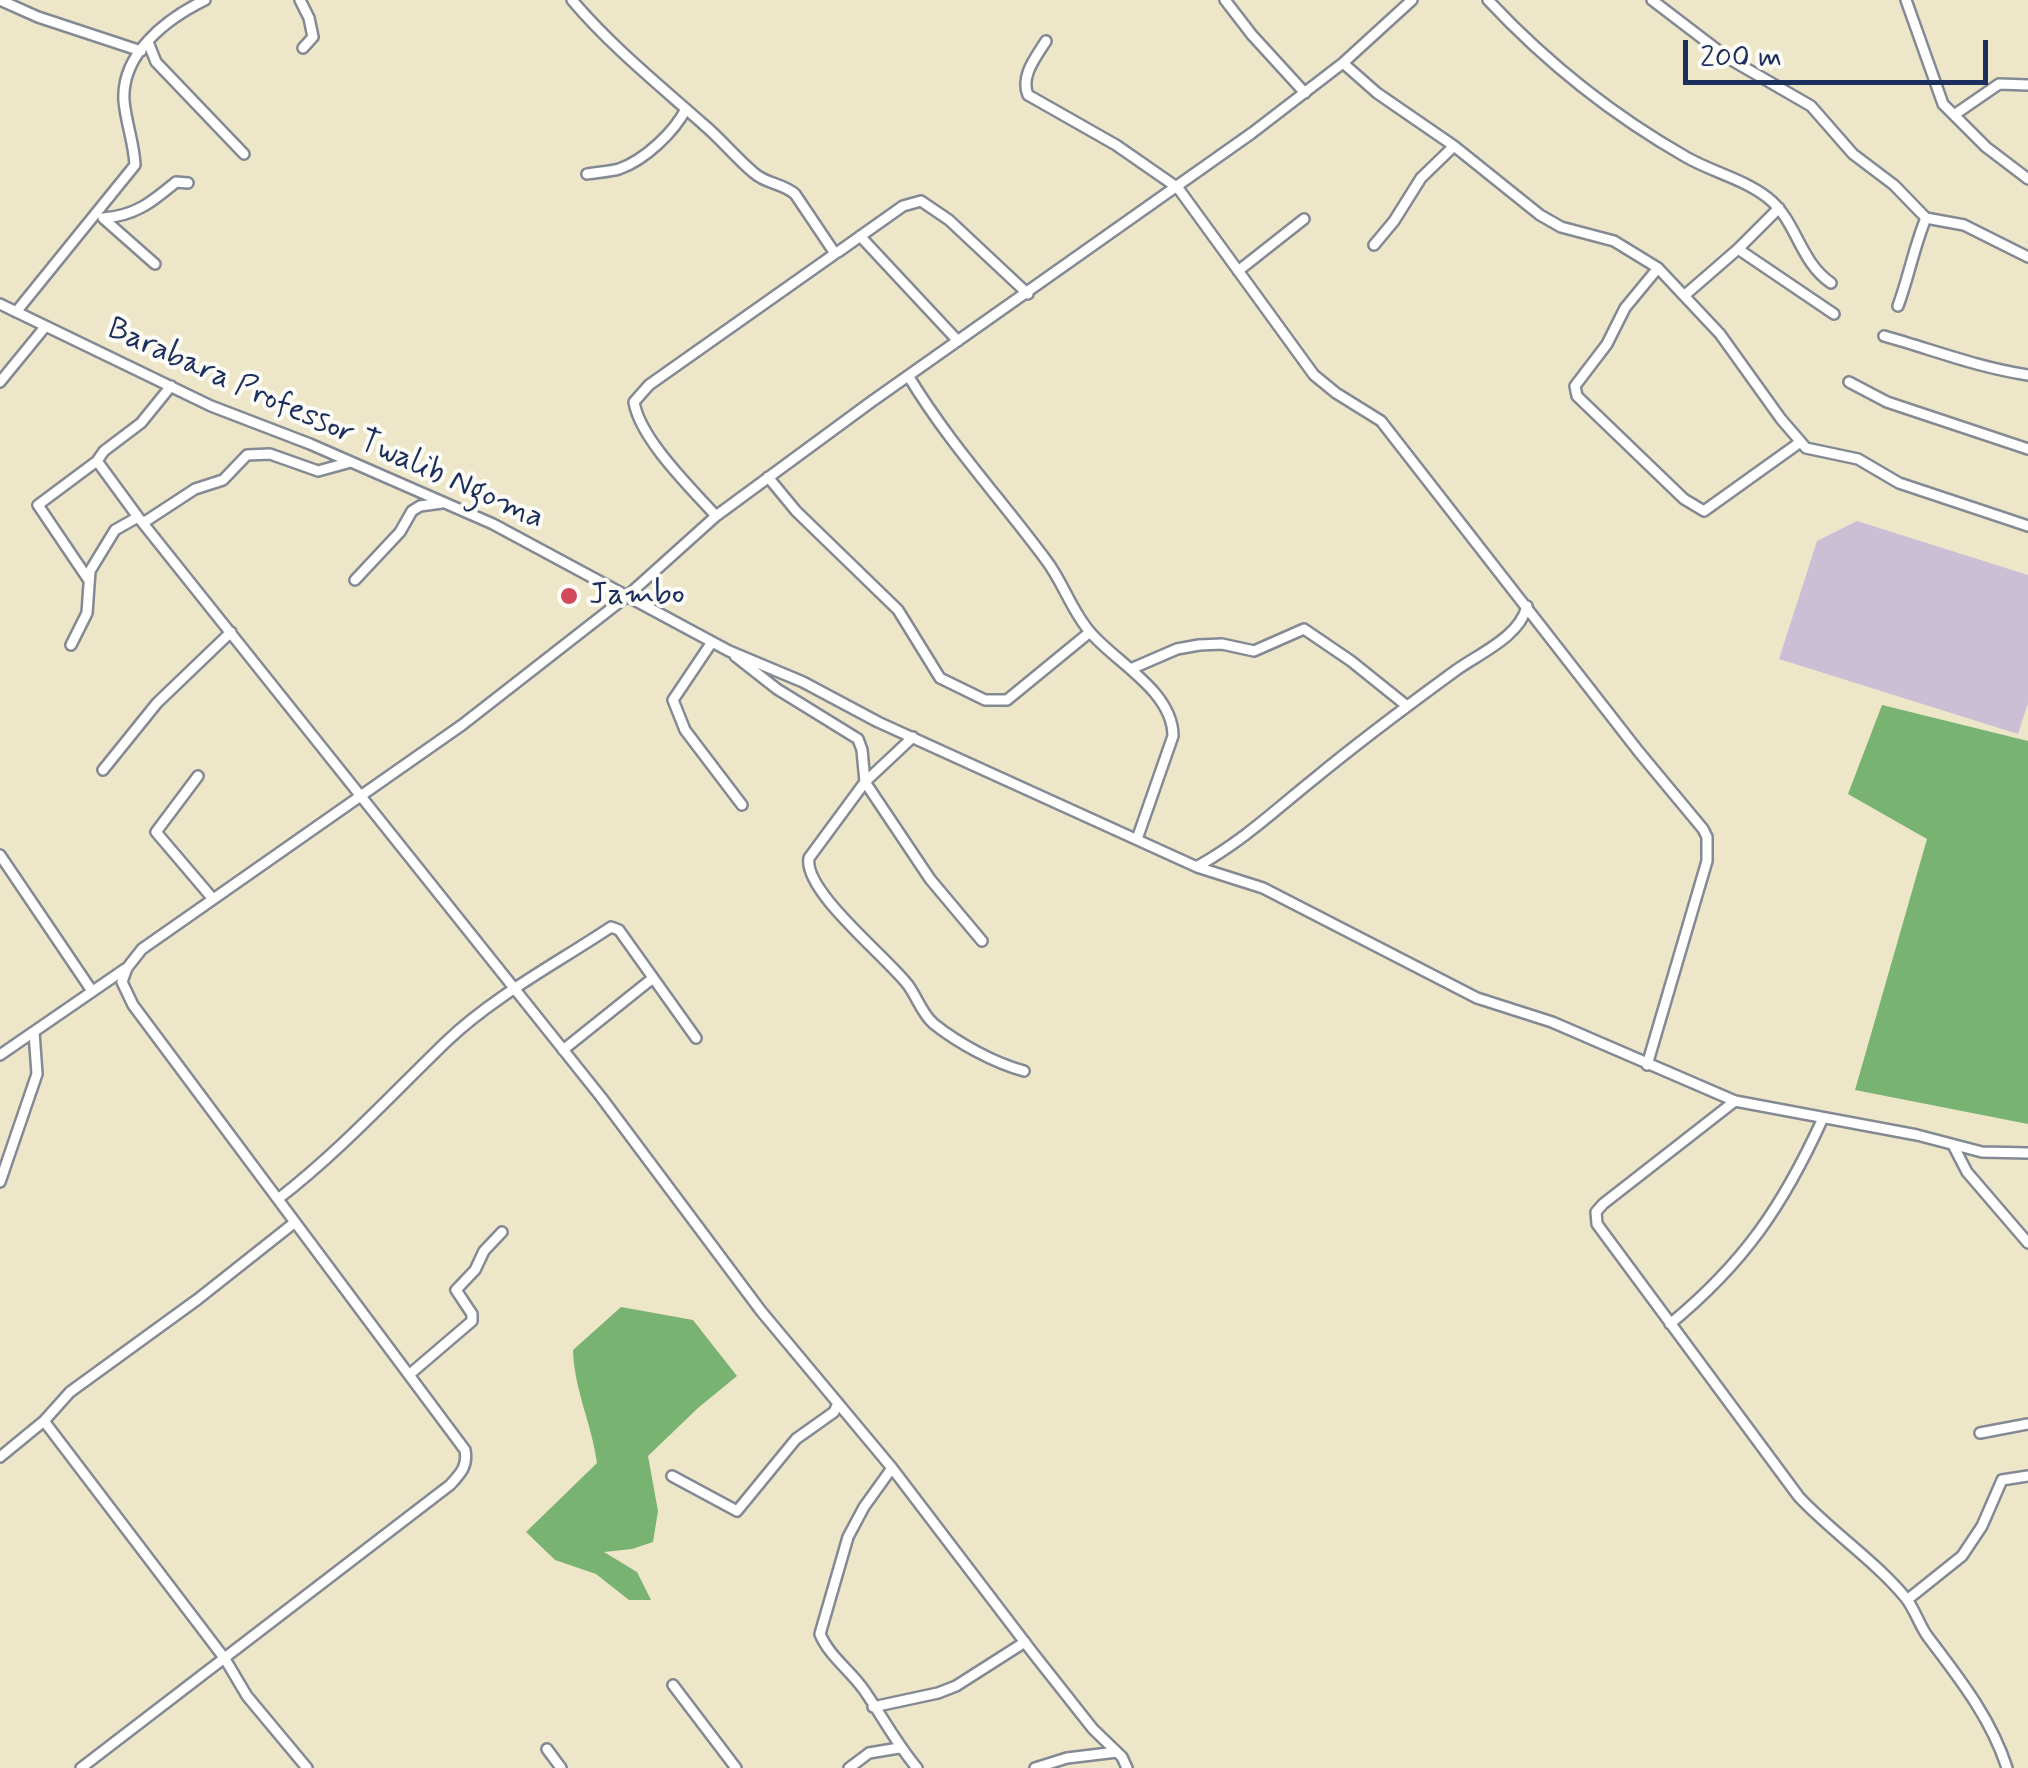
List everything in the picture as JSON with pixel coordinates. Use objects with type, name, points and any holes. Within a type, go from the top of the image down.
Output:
[{"type":"street","points":[[16,312],[100,216],[135,165],[124,102],[125,76],[144,46],[178,15],[205,0]]},
{"type":"street","points":[[300,0],[314,31],[314,37],[303,48]]},
{"type":"street","points":[[572,0],[638,70],[686,109],[754,174],[788,187],[836,252]]},
{"type":"street","points":[[1225,0],[1304,93]]},
{"type":"street","points":[[0,1056],[126,968],[142,949],[462,725],[626,597],[716,516],[1178,188],[1343,63],[1412,0]]},
{"type":"street","points":[[1488,0],[1584,87],[1636,126],[1688,158],[1762,194],[1779,208],[1809,262],[1831,282]]},
{"type":"street","points":[[1652,0],[1728,58],[1812,106],[1852,154],[1894,186],[1926,218],[1964,225],[2028,257]]},
{"type":"street","points":[[1906,0],[1939,97],[1986,146],[2028,179]]},
{"type":"street","points":[[1,2],[38,17],[144,46],[244,154]]},
{"type":"street","points":[[1046,41],[1026,77],[1028,95],[1116,146],[1178,188],[1323,384],[1382,420],[1708,838],[1707,861],[1648,1064]]},
{"type":"street","points":[[1343,63],[1540,215],[1561,226],[1614,240],[1658,268],[1720,334],[1799,442],[1813,450],[1858,459],[1899,483],[2028,526]]},
{"type":"street","points":[[1954,115],[1998,84],[2028,85]]},
{"type":"street","points":[[587,174],[618,169],[636,160],[671,132],[686,109]]},
{"type":"street","points":[[1374,244],[1394,221],[1420,178],[1454,146]]},
{"type":"street","points":[[100,216],[132,213],[158,199],[176,182],[188,183]]},
{"type":"street","points":[[716,516],[646,429],[634,402],[649,385],[903,206],[922,201],[950,220],[1028,294]]},
{"type":"street","points":[[1685,295],[1779,208]]},
{"type":"street","points":[[100,216],[155,264]]},
{"type":"street","points":[[1898,306],[1911,273],[1914,245],[1926,218]]},
{"type":"street","points":[[1238,271],[1304,219]]},
{"type":"street","points":[[860,236],[958,341]]},
{"type":"street","points":[[1738,249],[1834,314]]},
{"type":"street","points":[[1658,268],[1625,308],[1607,344],[1575,386],[1577,396],[1684,499],[1704,511],[1799,442]]},
{"type":"street","name":"Barabara Professor Twalib Ngoma","points":[[0,304],[211,406],[492,524],[729,651]]},
{"type":"street","points":[[0,382],[45,327]]},
{"type":"street","points":[[1884,336],[1968,364],[2028,375]]},
{"type":"street","points":[[909,377],[960,454],[1051,566],[1090,632],[1132,668],[1165,709],[1174,730],[1137,839]]},
{"type":"street","points":[[1849,382],[1886,402],[2028,449]]},
{"type":"street","points":[[70,645],[90,601],[88,579],[37,508],[42,500],[141,423],[171,386]]},
{"type":"street","points":[[88,579],[112,534],[195,489],[223,480],[244,456],[270,454],[318,471],[351,462]]},
{"type":"street","points":[[97,461],[563,1050],[762,1311],[892,1468],[1127,1768]]},
{"type":"street","points":[[768,477],[796,511],[898,610],[940,678],[985,700],[1007,700],[1090,632]]},
{"type":"street","points":[[354,580],[400,532],[412,511],[445,503]]},
{"type":"street","points":[[1198,867],[1249,835],[1407,706],[1508,634],[1523,619],[1527,606]]},
{"type":"street","points":[[1132,668],[1177,649],[1199,645],[1222,644],[1254,651],[1306,630],[1352,660],[1407,706]]},
{"type":"street","points":[[104,770],[157,704],[231,632]]},
{"type":"street","points":[[712,642],[674,700],[685,730],[742,805]]},
{"type":"street","points":[[729,651],[1198,867],[1264,888],[1477,998],[1552,1022],[1735,1102],[1917,1134],[1982,1152],[2028,1152]]},
{"type":"street","points":[[729,651],[777,690],[858,739],[865,782],[930,880],[982,941]]},
{"type":"street","points":[[914,737],[865,782],[809,858],[809,869],[815,882],[908,986],[930,1021],[1009,1067],[1024,1070]]},
{"type":"street","points":[[198,776],[156,832],[213,899]]},
{"type":"street","points":[[0,855],[92,991]]},
{"type":"street","points":[[0,881],[12,873]]},
{"type":"street","points":[[278,1199],[316,1170],[447,1040],[480,1013],[611,927],[619,930],[696,1038]]},
{"type":"street","points":[[81,1768],[424,1506],[463,1472],[467,1460],[465,1450],[410,1374],[133,1005],[122,982],[126,968]]},
{"type":"street","points":[[563,1050],[652,978]]},
{"type":"street","points":[[0,1182],[37,1074],[34,1032]]},
{"type":"street","points":[[1735,1102],[1596,1212],[1597,1224],[1799,1497],[1907,1600],[1928,1638],[1970,1694],[1992,1732],[2006,1768]]},
{"type":"street","points":[[1670,1324],[1752,1245],[1802,1166],[1823,1118]]},
{"type":"street","points":[[1954,1147],[1967,1172],[2028,1242]]},
{"type":"street","points":[[0,1457],[44,1422],[70,1392],[198,1299],[294,1222]]},
{"type":"street","points":[[410,1374],[472,1320],[456,1290],[502,1232]]},
{"type":"street","points":[[672,1476],[738,1511],[796,1439],[834,1412],[838,1403]]},
{"type":"street","points":[[44,1422],[225,1659],[246,1696],[306,1768]]},
{"type":"street","points":[[1980,1434],[2028,1424]]},
{"type":"street","points":[[892,1468],[855,1522],[819,1627],[826,1647],[866,1692],[899,1748],[917,1768]]},
{"type":"street","points":[[1907,1600],[1962,1556],[1982,1526],[2002,1480],[2028,1476]]},
{"type":"street","points":[[873,1707],[956,1686],[1025,1642]]},
{"type":"street","points":[[674,1685],[736,1768]]},
{"type":"street","points":[[850,1768],[869,1753],[899,1748]]},
{"type":"street","points":[[547,1749],[561,1768]]},
{"type":"street","points":[[1035,1768],[1067,1758],[1116,1752]]},
{"type":"shaded area","points":[[1857,521],[2028,575],[2028,703],[2018,734],[1779,659],[1817,541]]},
{"type":"green space","points":[[1882,705],[2028,741],[2028,1124],[1855,1090],[1927,839],[1848,794]]},
{"type":"green space","points":[[621,1307],[693,1320],[737,1376],[648,1456],[658,1511],[653,1542],[604,1552],[637,1572],[651,1600],[629,1600],[596,1574],[555,1560],[526,1532],[597,1463],[576,1379],[573,1350]]},
{"type":"place","name":"Jambo","points":[[569,596]]}]
